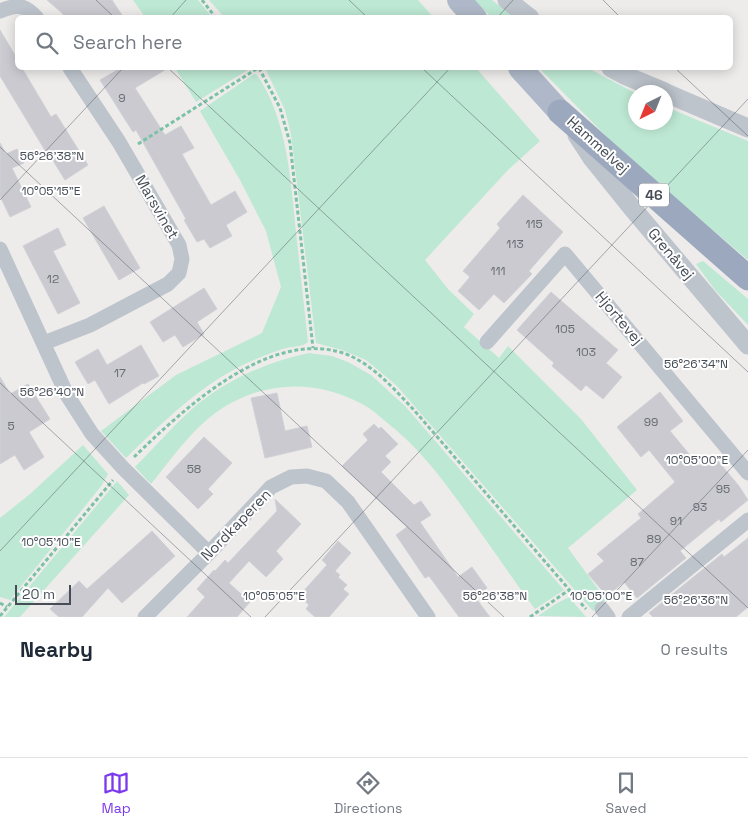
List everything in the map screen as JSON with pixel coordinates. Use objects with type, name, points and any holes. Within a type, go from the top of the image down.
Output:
[{"type":"highway","name":"Hammelvej","points":[[560,112],[748,278]]},
{"type":"main road","points":[[459,0],[472,15]]},
{"type":"main road","name":"Grenåvej","points":[[522,70],[560,112]]},
{"type":"street","points":[[507,0],[526,15]]},
{"type":"street","points":[[0,11],[14,5],[28,9],[34,15]]},
{"type":"street","name":"Marsvinet","points":[[44,343],[90,325],[168,284],[178,273],[182,259],[179,245],[125,152],[71,70]]},
{"type":"street","points":[[615,70],[647,85]]},
{"type":"street","points":[[673,96],[748,128]]},
{"type":"street","name":"Grenåvej","points":[[560,112],[592,158],[748,345]]},
{"type":"street","name":"Hjortevej","points":[[487,342],[565,254],[748,473]]},
{"type":"street","points":[[2,259],[44,343],[67,395],[92,434],[123,468],[209,553]]},
{"type":"street","name":"Nordkaperen","points":[[145,617],[271,487],[291,477],[307,476],[326,481],[348,502],[428,617]]},
{"type":"street","points":[[629,617],[748,520]]},
{"type":"path","points":[[202,0],[214,15]]},
{"type":"path","points":[[125,152],[255,70]]},
{"type":"path","points":[[259,70],[280,108],[290,143],[313,348]]},
{"type":"path","points":[[530,617],[569,590]]},
{"type":"path","points":[[0,603],[8,607]]},
{"type":"green space","points":[[133,0],[198,0],[210,15],[144,15]]},
{"type":"green space","points":[[209,0],[418,0],[431,15],[222,15]]},
{"type":"green space","points":[[474,0],[492,0],[511,15],[489,15]]},
{"type":"green space","points":[[176,70],[248,70],[196,102]]},
{"type":"green space","points":[[266,70],[478,70],[540,141],[507,171],[425,260],[448,289],[474,314],[464,327],[499,358],[508,346],[581,419],[637,490],[568,548],[606,600],[593,611],[396,385],[366,360],[342,350],[316,343],[291,134],[285,110]]},
{"type":"green space","points":[[541,70],[592,70],[628,89],[628,130],[673,130],[673,110],[748,141],[748,260],[609,139]]},
{"type":"green space","points":[[254,74],[257,75],[267,92],[275,110],[286,151],[308,342],[301,346],[290,347],[256,359],[213,382],[168,418],[126,458],[101,431],[176,375],[262,333],[281,287],[266,231],[240,180],[200,111]]},
{"type":"green space","points":[[703,261],[748,299],[748,325],[715,290],[696,264]]},
{"type":"green space","points":[[309,353],[332,356],[348,362],[371,375],[405,406],[564,590],[535,609],[445,483],[411,444],[367,407],[329,391],[294,386],[258,392],[241,398],[224,407],[203,423],[184,442],[151,484],[135,467],[192,409],[218,389],[262,367]]},
{"type":"green space","points":[[83,445],[108,474],[102,485],[10,600],[0,597],[0,518],[30,494]]},
{"type":"green space","points":[[117,481],[129,495],[20,617],[4,617]]},
{"type":"green space","points":[[569,597],[586,617],[538,616],[554,605]]},
{"type":"building","points":[[47,0],[112,0],[122,15],[63,15]]},
{"type":"building","points":[[0,30],[15,55],[15,70],[23,70],[51,117],[56,114],[88,165],[65,180],[0,76]]},
{"type":"building","points":[[118,70],[165,70],[135,88],[165,135],[181,126],[194,148],[182,154],[211,205],[235,191],[247,212],[226,225],[232,236],[210,248],[204,239],[197,242],[136,130],[133,132],[100,80]]},
{"type":"building","points":[[0,143],[6,154],[17,149],[24,163],[12,168],[31,207],[10,217],[0,196]]},
{"type":"building","points":[[523,195],[563,232],[529,271],[532,274],[504,303],[494,294],[479,310],[458,291],[470,277],[463,271],[500,228],[497,224]]},
{"type":"building","points":[[104,206],[140,268],[119,280],[83,218]]},
{"type":"building","points":[[58,228],[66,245],[53,251],[80,303],[58,314],[23,246]]},
{"type":"building","points":[[204,288],[217,309],[197,322],[204,334],[183,347],[175,335],[163,342],[150,322]]},
{"type":"building","points":[[551,292],[618,350],[606,363],[622,377],[603,399],[586,385],[581,391],[552,366],[554,363],[517,330]]},
{"type":"building","points":[[141,345],[159,376],[143,383],[109,404],[95,380],[88,384],[75,362],[98,349],[107,365]]},
{"type":"building","points":[[0,377],[10,394],[28,384],[50,419],[29,432],[44,457],[24,470],[15,455],[0,464]]},
{"type":"building","points":[[660,392],[683,421],[670,431],[699,466],[713,455],[748,500],[721,522],[719,519],[680,551],[686,558],[637,598],[624,582],[607,596],[588,574],[604,561],[597,554],[641,518],[638,514],[675,482],[649,450],[641,457],[617,427]]},
{"type":"building","points":[[277,393],[285,431],[307,426],[312,447],[265,458],[251,398]]},
{"type":"building","points":[[374,424],[379,429],[381,427],[398,444],[385,456],[391,462],[381,472],[414,505],[421,501],[431,515],[420,522],[458,577],[472,567],[487,588],[475,597],[490,617],[459,617],[429,576],[425,578],[396,535],[407,527],[342,466],[368,440],[363,434]]},
{"type":"building","points":[[204,437],[232,463],[208,489],[213,494],[198,509],[166,477]]},
{"type":"building","points":[[275,499],[301,524],[276,551],[283,559],[266,577],[249,561],[229,583],[250,602],[237,617],[187,617],[205,597],[197,589],[225,560],[228,563],[277,511]]},
{"type":"building","points":[[152,531],[175,556],[122,603],[108,588],[82,617],[59,617],[50,609],[79,581],[87,589]]},
{"type":"building","points":[[748,538],[748,607],[736,617],[653,617],[649,613],[722,554],[724,557]]},
{"type":"building","points":[[338,541],[351,553],[335,571],[340,575],[338,577],[347,585],[343,589],[349,594],[329,617],[315,617],[306,609],[309,605],[299,596],[327,565],[322,560]]}]
